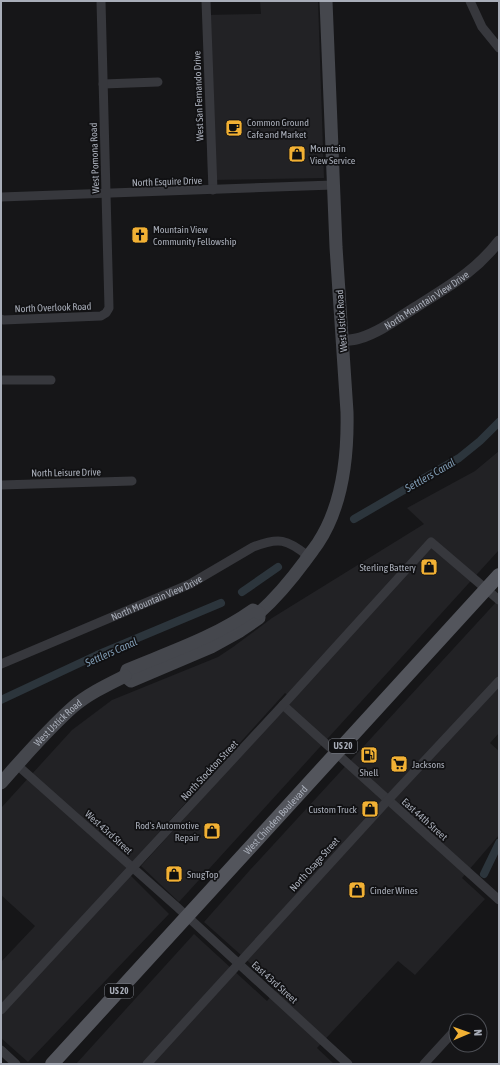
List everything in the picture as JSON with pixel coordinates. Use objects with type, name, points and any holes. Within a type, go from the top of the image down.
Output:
[{"type":"main road","name":"West Ustick Road","points":[[1,783],[73,707],[125,676],[127,670],[206,637],[237,622],[253,610],[258,612],[276,597],[293,578],[318,543],[332,514],[342,483],[348,436],[336,247],[326,1]]},
{"type":"main road","name":"West Chinden Boulevard","points":[[52,1064],[499,575]]},
{"type":"street","name":"West Pomona Road","points":[[101,1],[109,302],[106,313]]},
{"type":"street","name":"West San Fernando Drive","points":[[206,1],[212,190]]},
{"type":"street","points":[[470,1],[482,27],[499,48]]},
{"type":"street","points":[[104,84],[158,82]]},
{"type":"street","name":"North Esquire Drive","points":[[1,197],[333,185]]},
{"type":"street","name":"North Mountain View Drive","points":[[342,341],[361,338],[376,331],[457,281],[474,269],[499,241]]},
{"type":"street","name":"North Overlook Road","points":[[1,319],[101,316],[106,313]]},
{"type":"street","points":[[1,380],[50,380]]},
{"type":"street","name":"North Leisure Drive","points":[[1,485],[132,481]]},
{"type":"street","name":"North Mountain View Drive","points":[[1,664],[190,584],[253,547],[264,543],[276,540],[287,542],[295,545],[308,556]]},
{"type":"street","name":"North Stockton Street","points":[[1,1010],[283,705],[431,542],[486,589]]},
{"type":"street","points":[[486,589],[499,600]]},
{"type":"street","name":"North Osage Street","points":[[147,1064],[388,800],[499,681]]},
{"type":"street","name":"East 44th Street","points":[[283,705],[499,900]]},
{"type":"street","name":"West 43rd Street","points":[[17,765],[186,917]]},
{"type":"street","name":"East 43rd Street","points":[[186,917],[348,1064]]},
{"type":"street","points":[[424,1064],[448,1038]]},
{"type":"street","points":[[1,1050],[16,1064]]},
{"type":"shaded area","points":[[260,1],[318,1],[324,178],[208,180],[204,15],[261,14]]},
{"type":"shaded area","points":[[499,451],[499,550],[179,902],[141,866],[292,699],[285,693],[125,870],[169,914],[28,1062],[1,1038],[1,962],[35,926],[1,895],[1,808],[72,730],[112,700],[218,657],[272,618],[424,524],[407,508],[475,471]]},
{"type":"shaded area","points":[[499,599],[499,733],[490,743],[499,751],[499,835],[462,878],[485,899],[415,975],[398,961],[317,1048],[334,1064],[76,1064],[194,934],[267,1001],[278,988],[204,922]]},
{"type":"waterway","name":"Settlers Canal","points":[[354,519],[459,458],[480,441],[499,422]]},
{"type":"waterway","name":"Settlers Canal","points":[[242,592],[278,567]]},
{"type":"waterway","name":"Settlers Canal","points":[[1,700],[97,655],[221,603]]},
{"type":"waterway","points":[[484,874],[499,843]]},
{"type":"place","name":"Common Ground Cafe and Market","points":[[234,128]]},
{"type":"place","name":"Mountain View Service","points":[[297,154]]},
{"type":"place","name":"Mountain View Community Fellowship","points":[[140,235]]},
{"type":"place","name":"Sterling Battery","points":[[429,567]]},
{"type":"place","name":"Shell","points":[[369,755]]},
{"type":"place","name":"Jacksons","points":[[399,764]]},
{"type":"place","name":"Custom Truck","points":[[370,809]]},
{"type":"place","name":"Rod's Automotive Repair","points":[[212,831]]},
{"type":"place","name":"SnugTop","points":[[174,874]]},
{"type":"place","name":"Cinder Wines","points":[[357,890]]}]
